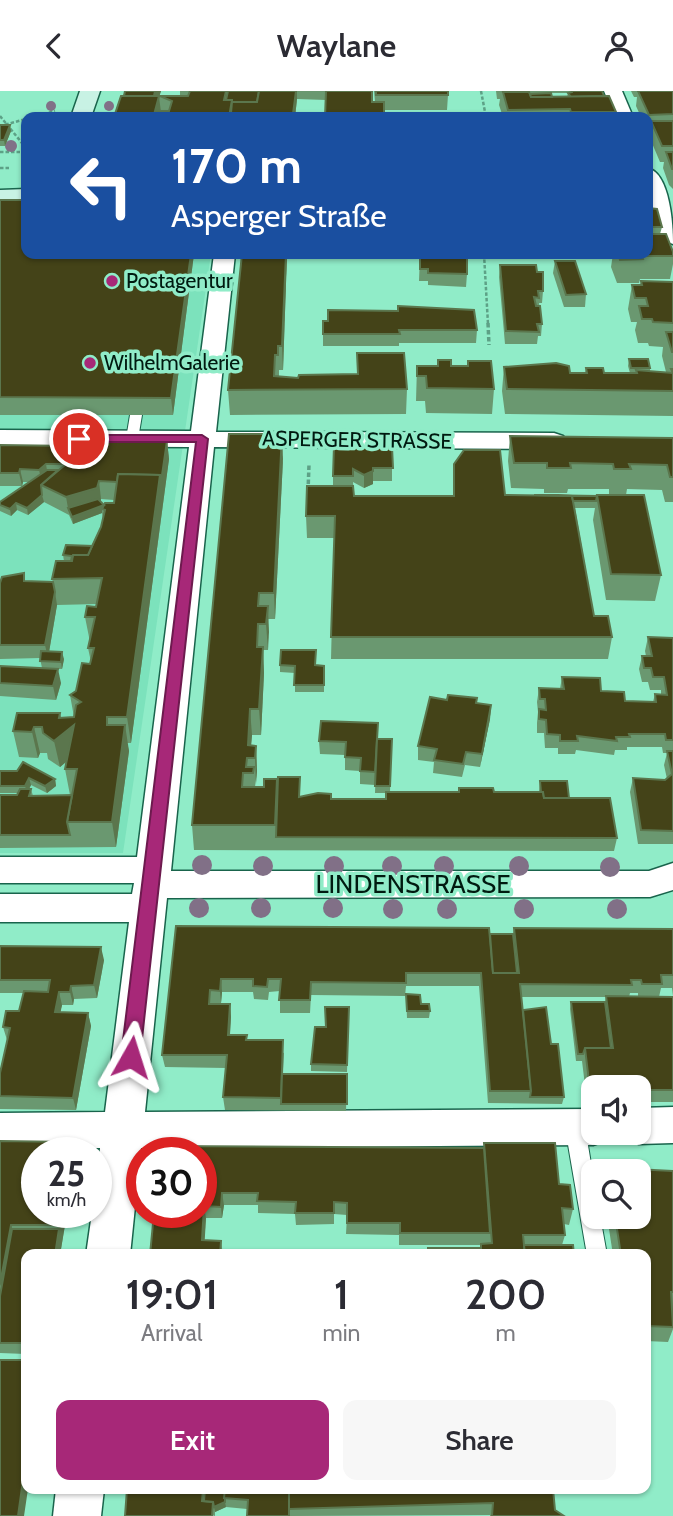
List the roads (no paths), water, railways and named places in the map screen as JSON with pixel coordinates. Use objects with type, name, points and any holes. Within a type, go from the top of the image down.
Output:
[{"type":"street","points":[[73,112],[90,91]]},
{"type":"street","points":[[613,91],[622,112]]},
{"type":"street","points":[[653,189],[673,238]]},
{"type":"street","points":[[0,197],[21,196]]},
{"type":"street","points":[[109,1249],[222,259]]},
{"type":"street","name":"ASPERGER STRASSE","points":[[0,438],[134,427],[202,439],[478,446],[575,441]]},
{"type":"street","name":"LINDENSTRASSE","points":[[0,870],[151,888],[665,888]]},
{"type":"street","name":"LINDENSTRASSE","points":[[0,908],[151,888]]},
{"type":"street","points":[[651,1126],[673,1125]]},
{"type":"street","points":[[0,1131],[581,1127]]},
{"type":"street","points":[[77,1516],[79,1494]]},
{"type":"lane","points":[[586,1145],[596,1249]]},
{"type":"place","name":"Postagentur","points":[[112,281]]},
{"type":"place","name":"WilhelmGalerie","points":[[90,363]]}]
